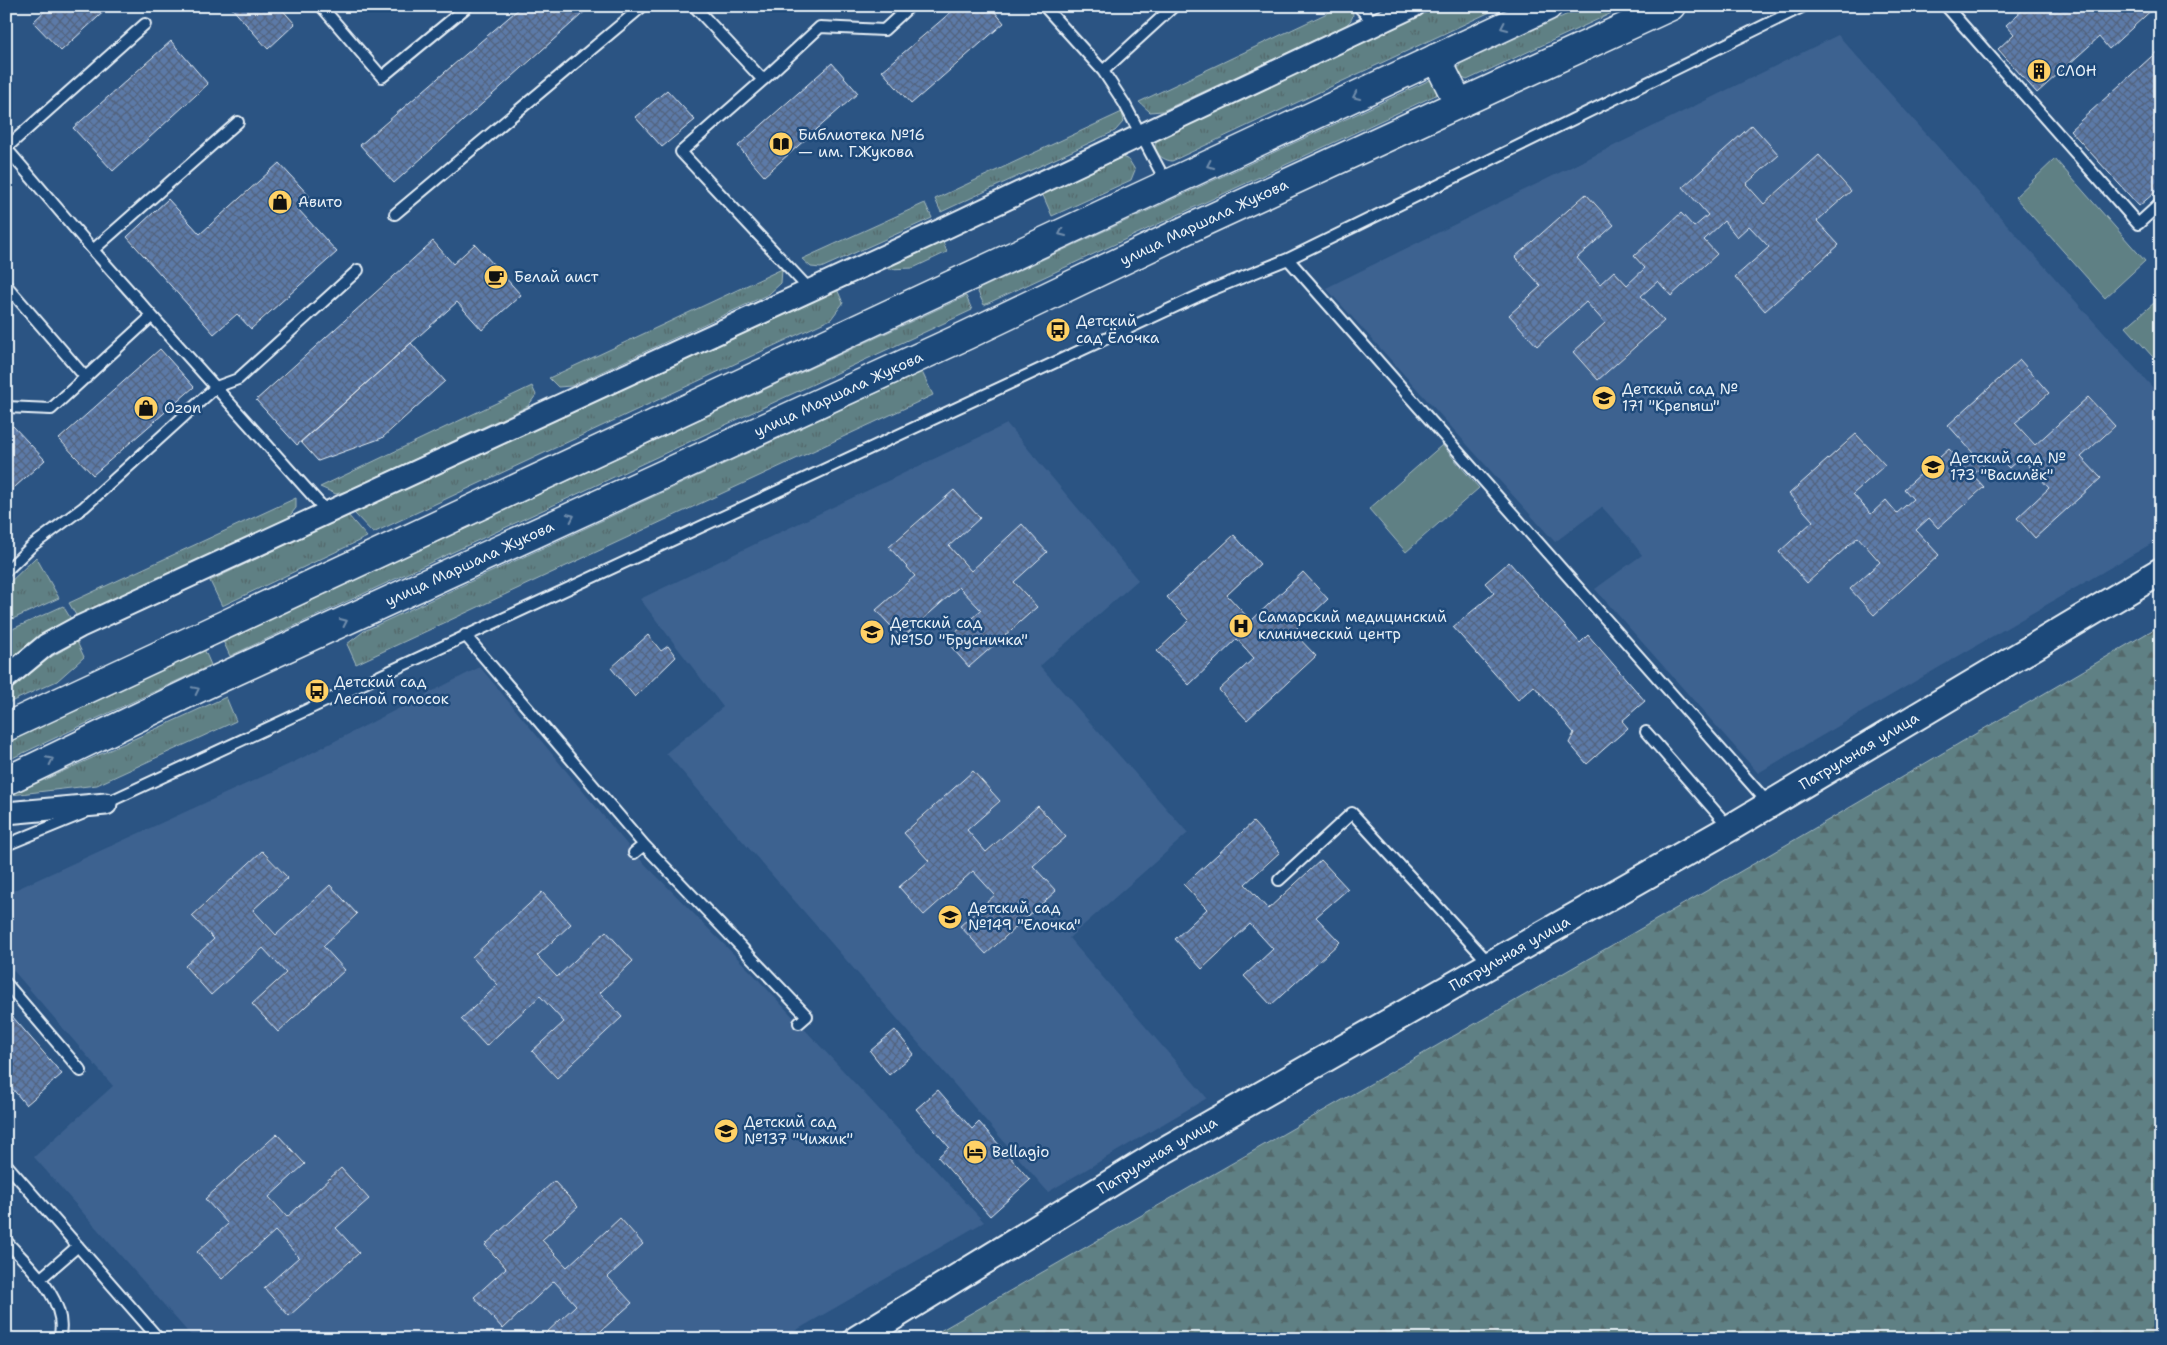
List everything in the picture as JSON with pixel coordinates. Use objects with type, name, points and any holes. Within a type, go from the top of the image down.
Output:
[{"type":"main road","points":[[6,727],[228,625],[966,277],[1168,185],[1548,6]]},
{"type":"main road","name":"улица Маршала Жукова","points":[[6,782],[203,686],[980,329],[1188,229],[1671,6]]},
{"type":"main road","points":[[1436,58],[1459,104]]},
{"type":"street","points":[[6,678],[46,645],[79,627],[1142,136],[1414,6]]},
{"type":"street","name":"Патрульная улица","points":[[857,1339],[1163,1151],[1730,828],[2161,571]]},
{"type":"street","points":[[6,813],[106,804]]},
{"type":"lane","points":[[321,6],[382,77],[468,6]]},
{"type":"lane","points":[[395,214],[643,6]]},
{"type":"lane","points":[[694,6],[763,80]]},
{"type":"lane","points":[[810,290],[682,152],[820,27],[884,30],[910,6]]},
{"type":"lane","points":[[1044,6],[1103,71],[1124,102],[1168,185]]},
{"type":"lane","points":[[1103,71],[1174,6]]},
{"type":"lane","points":[[1358,6],[1375,24]]},
{"type":"lane","points":[[6,845],[106,804],[465,635],[1211,290],[1288,259],[1804,6]]},
{"type":"lane","points":[[1946,6],[2138,224],[2161,203]]},
{"type":"lane","points":[[145,24],[6,148],[93,250],[328,513]]},
{"type":"lane","points":[[93,250],[238,122]]},
{"type":"lane","points":[[1288,259],[1769,804]]},
{"type":"lane","points":[[6,571],[33,545],[84,507],[216,387],[238,379],[358,270]]},
{"type":"lane","points":[[6,284],[86,378]]},
{"type":"lane","points":[[6,407],[51,409],[152,316]]},
{"type":"lane","points":[[465,635],[644,845],[807,1016],[799,1023]]},
{"type":"lane","points":[[1646,732],[1730,828]]},
{"type":"lane","points":[[1279,880],[1352,813],[1489,964]]},
{"type":"lane","points":[[634,853],[644,845]]},
{"type":"lane","points":[[6,983],[81,1071]]},
{"type":"lane","points":[[6,1164],[159,1339]]},
{"type":"lane","points":[[6,1241],[40,1279],[59,1309],[61,1331],[59,1339]]},
{"type":"lane","points":[[40,1279],[78,1246]]},
{"type":"shaded area","points":[[1838,35],[2161,397],[2161,538],[1758,773],[1595,589],[1642,555],[1628,536],[1602,507],[1555,542],[1326,288]]},
{"type":"shaded area","points":[[1007,424],[1138,580],[1040,666],[1188,833],[1069,938],[1207,1098],[1048,1192],[666,753],[723,707],[640,599]]},
{"type":"shaded area","points":[[480,667],[634,853],[754,975],[984,1222],[781,1339],[194,1339],[34,1157],[113,1086],[6,962],[6,894],[292,763]]},
{"type":"green space","points":[[1342,6],[1350,6],[1353,12],[1351,19],[1345,26],[1162,111],[1150,112],[1139,102]]},
{"type":"green space","points":[[1440,6],[1503,6],[1172,161],[1157,153],[1155,145],[1159,137]]},
{"type":"green space","points":[[1585,6],[1627,6],[1467,80],[1460,77],[1457,70],[1460,64]]},
{"type":"green space","points":[[1430,80],[1438,91],[1436,95],[984,305],[977,290]]},
{"type":"green space","points":[[1122,112],[1124,121],[1115,131],[941,212],[935,199]]},
{"type":"green space","points":[[1122,157],[1129,160],[1135,170],[1131,180],[1052,216],[1042,193]]},
{"type":"green space","points":[[2055,159],[2145,261],[2105,298],[2015,197]]},
{"type":"green space","points":[[925,203],[932,218],[821,268],[811,267],[802,259]]},
{"type":"green space","points":[[942,239],[947,252],[913,268],[888,269],[886,265]]},
{"type":"green space","points":[[782,269],[781,283],[769,294],[571,386],[558,387],[549,378]]},
{"type":"green space","points":[[837,289],[843,303],[831,319],[373,533],[354,513]]},
{"type":"green space","points":[[966,296],[972,310],[230,656],[223,641]]},
{"type":"green space","points":[[2161,297],[2161,366],[2126,327]]},
{"type":"green space","points":[[922,372],[933,395],[356,664],[347,644],[364,631]]},
{"type":"green space","points":[[532,386],[536,395],[528,406],[518,411],[347,491],[336,494],[320,487]]},
{"type":"green space","points":[[1442,445],[1479,488],[1406,552],[1369,509]]},
{"type":"green space","points":[[296,498],[296,508],[287,519],[77,617],[69,603]]},
{"type":"green space","points":[[348,515],[367,537],[222,606],[210,581]]},
{"type":"green space","points":[[36,557],[59,598],[6,622],[6,586]]},
{"type":"green space","points":[[63,606],[71,619],[40,635],[6,662],[6,632]]},
{"type":"green space","points":[[2161,625],[2161,1339],[926,1339],[1762,859]]},
{"type":"green space","points":[[77,642],[84,657],[57,681],[6,704],[6,691],[25,672]]},
{"type":"green space","points":[[204,649],[211,665],[6,761],[6,741]]},
{"type":"green space","points":[[226,697],[236,721],[97,785],[11,795]]},
{"type":"building","points":[[50,6],[110,6],[61,51],[33,22]]},
{"type":"building","points":[[230,6],[279,6],[295,24],[268,49]]},
{"type":"building","points":[[522,6],[591,6],[394,183],[360,145]]},
{"type":"building","points":[[958,6],[990,6],[1004,23],[911,104],[882,71]]},
{"type":"building","points":[[1097,6],[1111,6],[1103,13]]},
{"type":"building","name":"СЛОН","points":[[2027,6],[2156,6],[2109,49],[2099,37],[2037,93],[1998,49],[2014,34],[2006,25]]},
{"type":"building","points":[[171,41],[208,84],[113,171],[73,128]]},
{"type":"building","points":[[2161,48],[2161,187],[2139,206],[2070,130]]},
{"type":"building","points":[[832,63],[858,93],[764,176],[738,146]]},
{"type":"building","points":[[667,90],[695,120],[662,147],[635,117]]},
{"type":"building","points":[[1752,125],[1779,155],[1746,184],[1764,204],[1819,155],[1851,191],[1817,221],[1839,245],[1765,311],[1735,277],[1769,247],[1749,226],[1737,237],[1724,221],[1704,240],[1717,254],[1671,296],[1658,281],[1641,296],[1664,321],[1598,380],[1573,352],[1605,323],[1586,302],[1537,346],[1509,315],[1541,286],[1515,257],[1586,194],[1614,225],[1577,258],[1600,284],[1614,271],[1627,285],[1645,268],[1634,256],[1681,213],[1694,227],[1708,215],[1683,187]]},
{"type":"building","points":[[279,163],[311,198],[298,209],[337,252],[251,329],[237,314],[214,334],[127,237],[168,199],[200,234]]},
{"type":"building","points":[[433,241],[453,264],[475,244],[521,295],[482,330],[457,302],[297,445],[256,400]]},
{"type":"building","points":[[411,343],[445,381],[382,438],[318,461],[301,442]]},
{"type":"building","points":[[160,349],[194,387],[93,475],[59,439]]},
{"type":"building","points":[[2020,360],[2049,393],[2015,423],[2035,445],[2088,397],[2115,426],[2081,457],[2101,478],[2035,538],[2017,518],[2049,488],[2021,457],[2009,468],[1996,454],[1973,475],[1984,487],[1938,528],[1929,518],[1916,530],[1939,555],[1874,615],[1850,589],[1880,562],[1858,537],[1807,583],[1779,552],[1813,521],[1789,494],[1856,434],[1885,465],[1853,494],[1871,514],[1886,500],[1897,513],[1913,499],[1904,489],[1949,449],[1962,463],[1973,453],[1948,425]]},
{"type":"building","points":[[13,426],[45,460],[6,495],[6,432]]},
{"type":"building","points":[[954,490],[980,518],[949,546],[971,571],[1022,524],[1047,552],[1014,582],[1037,607],[969,667],[946,641],[981,610],[959,587],[902,638],[876,610],[915,576],[889,547]]},
{"type":"building","name":"Самарский медицинский клинический центр","points":[[1234,535],[1260,564],[1227,595],[1251,621],[1303,572],[1328,599],[1293,632],[1316,656],[1247,720],[1219,690],[1254,658],[1237,639],[1189,685],[1157,651],[1189,621],[1167,597]]},
{"type":"building","points":[[1509,562],[1580,643],[1588,635],[1645,701],[1622,721],[1628,728],[1587,764],[1569,743],[1574,733],[1534,686],[1518,700],[1453,627],[1494,593],[1485,583]]},
{"type":"building","points":[[648,635],[661,651],[668,646],[676,657],[635,697],[611,668]]},
{"type":"building","points":[[973,771],[1000,801],[967,830],[986,852],[1038,806],[1066,837],[1033,866],[1056,891],[986,954],[960,926],[995,895],[973,871],[924,915],[899,887],[929,861],[904,833]]},
{"type":"building","points":[[1253,822],[1280,852],[1245,884],[1268,909],[1321,860],[1348,889],[1316,917],[1340,942],[1271,1005],[1244,976],[1273,949],[1250,924],[1202,969],[1175,939],[1207,909],[1184,885]]},
{"type":"building","points":[[262,851],[288,878],[253,910],[276,935],[330,885],[357,914],[323,946],[345,970],[278,1032],[252,1004],[286,973],[263,948],[211,995],[185,966],[214,939],[192,916]]},
{"type":"building","points":[[542,892],[571,924],[537,956],[557,977],[606,931],[633,961],[600,993],[622,1017],[557,1078],[532,1051],[564,1022],[540,996],[486,1046],[461,1019],[498,985],[472,957]]},
{"type":"building","points":[[6,1009],[62,1074],[26,1105],[6,1081]]},
{"type":"building","points":[[895,1030],[914,1054],[889,1075],[870,1051]]},
{"type":"building","name":"Bellagio","points":[[938,1090],[972,1129],[979,1122],[1030,1180],[990,1216],[938,1157],[949,1147],[916,1109]]},
{"type":"building","points":[[277,1134],[305,1164],[269,1197],[287,1217],[341,1168],[369,1199],[336,1228],[359,1253],[289,1316],[264,1288],[299,1257],[275,1231],[222,1279],[197,1252],[228,1224],[205,1199]]},
{"type":"building","points":[[554,1181],[578,1207],[542,1240],[567,1267],[620,1218],[643,1244],[608,1277],[632,1303],[592,1339],[550,1339],[545,1334],[576,1305],[554,1281],[503,1329],[474,1297],[506,1268],[485,1245]]},
{"type":"place","name":"СЛОН","points":[[2039,71]]},
{"type":"place","name":"Библиотека №16 — им. Г.Жукова","points":[[781,144]]},
{"type":"place","name":"Авито","points":[[280,202]]},
{"type":"place","name":"Белай аист","points":[[496,277]]},
{"type":"place","name":"Детский сад Ёлочка","points":[[1058,330]]},
{"type":"place","name":"Детский сад № 171 \"Крепыш\"","points":[[1604,398]]},
{"type":"place","name":"Ozon","points":[[146,408]]},
{"type":"place","name":"Детский сад № 173 \"Василёк\"","points":[[1933,467]]},
{"type":"place","name":"Самарский медицинский клинический центр","points":[[1241,626]]},
{"type":"place","name":"Детский сад №150 \"Брусничка\"","points":[[872,632]]},
{"type":"place","name":"Детский сад Лесной голосок","points":[[317,691]]},
{"type":"place","name":"Детский сад №149 \"Елочка\"","points":[[950,917]]},
{"type":"place","name":"Детский сад №137 \"Чижик\"","points":[[726,1131]]},
{"type":"place","name":"Bellagio","points":[[975,1152]]}]
